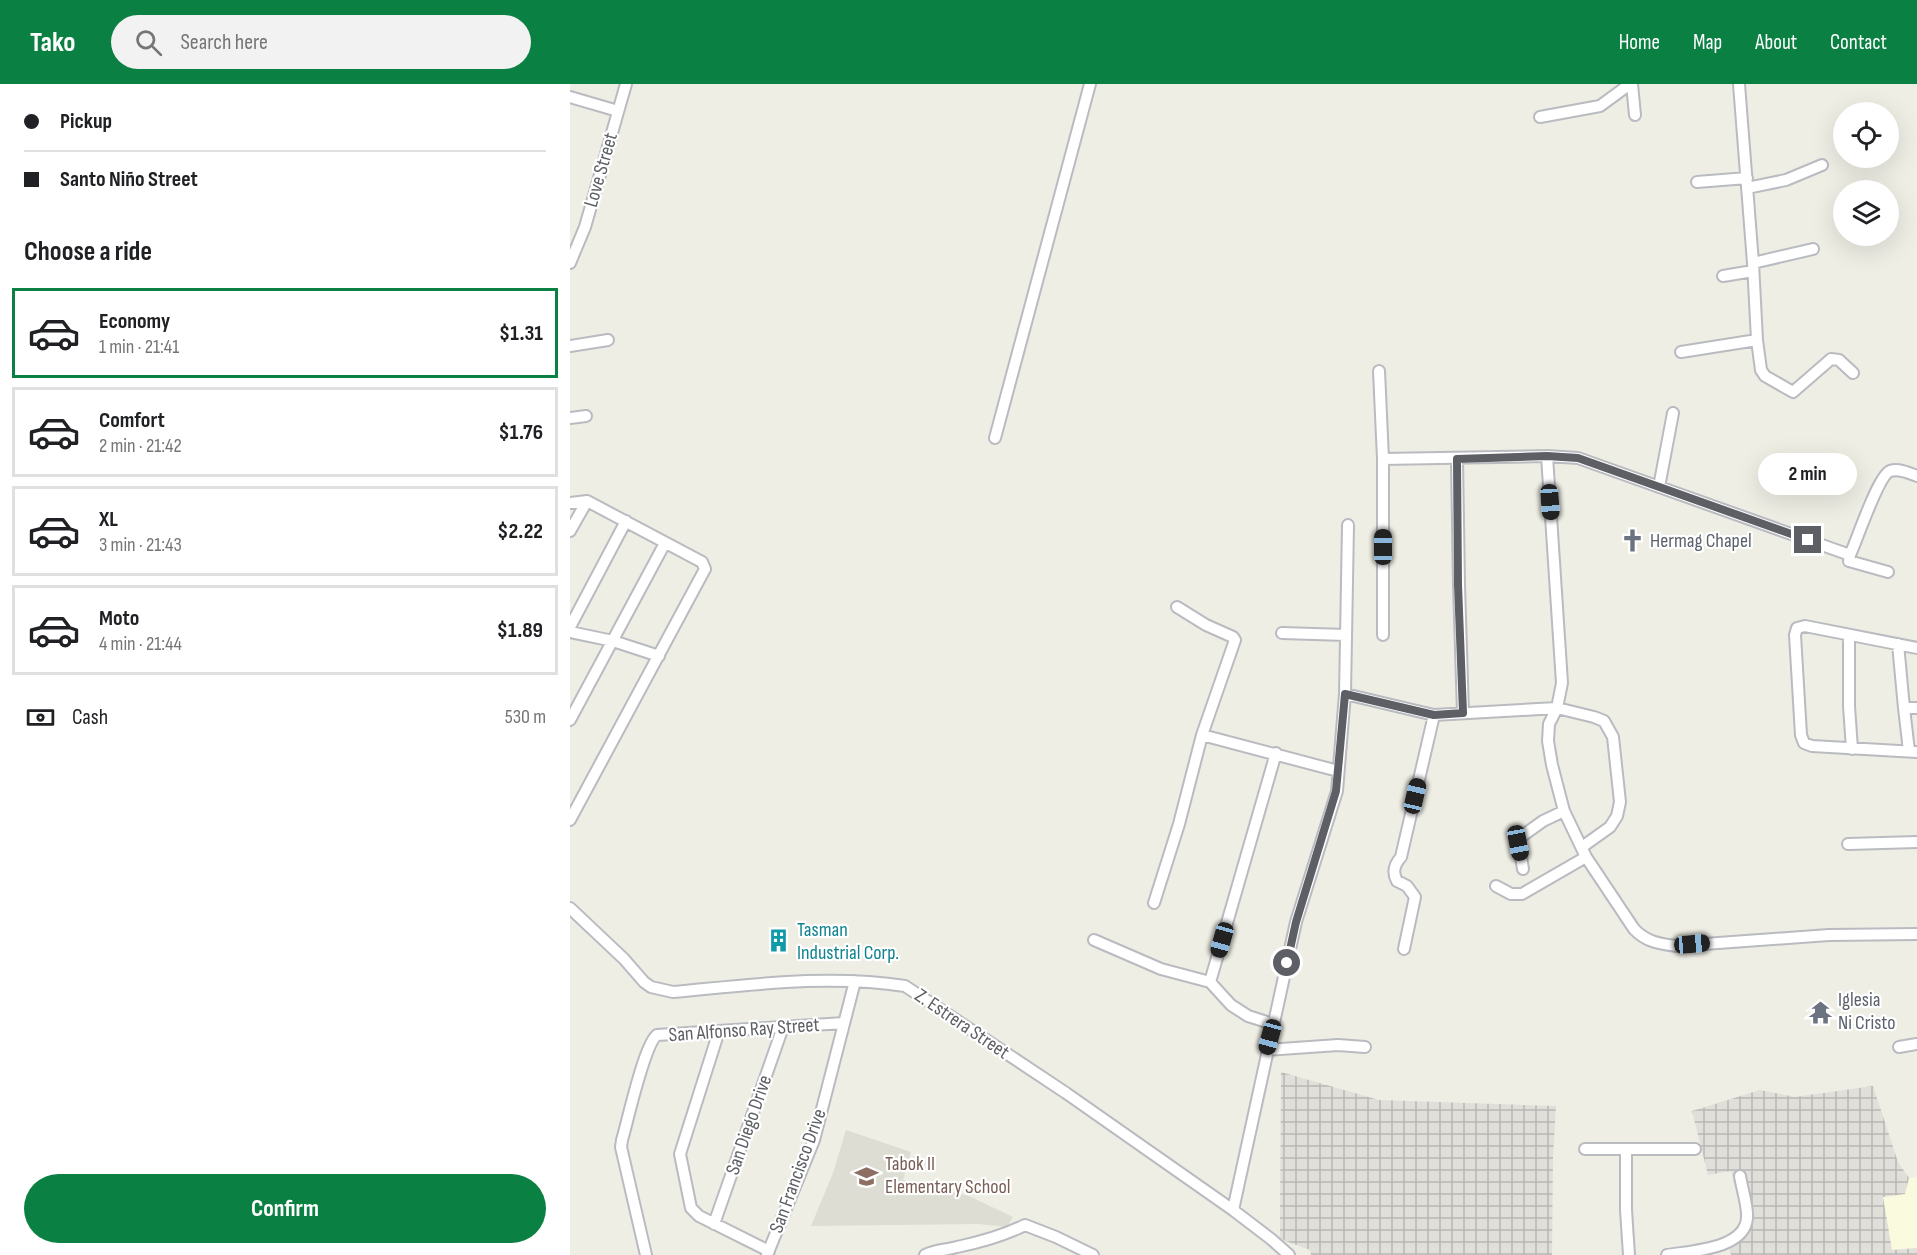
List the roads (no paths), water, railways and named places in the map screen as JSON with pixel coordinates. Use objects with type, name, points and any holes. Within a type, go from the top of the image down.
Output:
[{"type":"street","name":"Love Street","points":[[572,257],[585,227],[626,84]]},
{"type":"street","points":[[995,438],[1090,84]]},
{"type":"street","points":[[1540,117],[1600,106],[1631,84],[1635,115]]},
{"type":"street","points":[[1739,84],[1757,340],[1762,373],[1789,390],[1796,391],[1832,359],[1839,360],[1853,373]]},
{"type":"street","points":[[570,98],[618,111]]},
{"type":"street","points":[[1697,182],[1747,183],[1786,180],[1822,165]]},
{"type":"street","points":[[1723,276],[1813,249]]},
{"type":"street","points":[[570,346],[608,340]]},
{"type":"street","points":[[1681,352],[1757,340]]},
{"type":"street","points":[[1379,371],[1383,459],[1383,635]]},
{"type":"street","points":[[1659,487],[1673,413]]},
{"type":"street","points":[[570,418],[586,416]]},
{"type":"street","points":[[1383,459],[1547,456],[1578,458],[1850,555]]},
{"type":"street","points":[[1547,456],[1562,683],[1557,708],[1549,724],[1548,741],[1552,765],[1564,811],[1584,852],[1635,929],[1642,938],[1659,944],[1677,946],[1829,935],[1917,934]]},
{"type":"street","points":[[1457,459],[1458,585],[1463,713]]},
{"type":"street","points":[[1888,572],[1849,561],[1850,555],[1881,479],[1893,470],[1901,470],[1917,477]]},
{"type":"street","points":[[570,531],[587,501]]},
{"type":"street","points":[[570,503],[587,501],[626,520],[702,562],[705,569],[570,820]]},
{"type":"street","points":[[626,520],[570,629],[658,656]]},
{"type":"street","points":[[1233,1210],[1296,922],[1336,791],[1345,694],[1348,525]]},
{"type":"street","points":[[570,720],[665,543]]},
{"type":"street","points":[[1154,903],[1179,824],[1202,735],[1235,640],[1177,607]]},
{"type":"street","points":[[1898,644],[1904,708],[1913,751],[1852,749],[1812,746],[1804,743],[1801,735],[1794,635],[1797,628],[1805,626],[1849,635],[1898,644],[1917,648]]},
{"type":"street","points":[[1282,633],[1346,635]]},
{"type":"street","points":[[1849,635],[1849,706],[1852,749]]},
{"type":"street","points":[[1345,694],[1434,715],[1557,708],[1604,721],[1613,736],[1620,802],[1617,816],[1610,827],[1584,852],[1522,894],[1511,894],[1496,886]]},
{"type":"street","points":[[1904,708],[1917,708]]},
{"type":"street","points":[[1404,949],[1415,897],[1407,886],[1396,881],[1395,864],[1401,857],[1434,715]]},
{"type":"street","points":[[1202,735],[1338,771]]},
{"type":"street","points":[[1210,982],[1276,753]]},
{"type":"street","points":[[1523,869],[1518,839],[1536,825],[1564,811]]},
{"type":"street","points":[[1848,844],[1917,842]]},
{"type":"street","name":"Z. Estrera Street","points":[[570,908],[624,959],[644,982],[662,990],[673,992],[794,981],[855,981],[904,986],[1233,1210],[1289,1255]]},
{"type":"street","points":[[1094,940],[1161,969],[1210,982],[1231,1005],[1248,1016],[1273,1024]]},
{"type":"street","name":"San Francisco Drive","points":[[768,1253],[814,1140],[855,981]]},
{"type":"street","name":"San Alfonso Ray Street","points":[[646,1255],[621,1147],[653,1038],[657,1035],[844,1023]]},
{"type":"street","name":"San Diego Drive","points":[[714,1224],[783,1027]]},
{"type":"street","points":[[719,1031],[680,1154],[691,1208],[699,1216],[768,1253]]},
{"type":"street","points":[[1899,1047],[1917,1044]]},
{"type":"street","points":[[1267,1050],[1338,1045],[1365,1047]]},
{"type":"street","points":[[1585,1149],[1695,1149]]},
{"type":"street","points":[[1626,1149],[1629,1255]]},
{"type":"street","points":[[1667,1255],[1731,1242],[1743,1232],[1747,1218],[1740,1176]]},
{"type":"street","points":[[925,1255],[933,1251],[1006,1234],[1025,1225],[1093,1255]]},
{"type":"place","name":"Hermag Chapel","points":[[1632,541]]},
{"type":"place","name":"Tasman Industrial Corp.","points":[[779,941]]},
{"type":"place","name":"Iglesia Ni Cristo","points":[[1820,1012]]},
{"type":"place","name":"Tabok II Elementary School","points":[[867,1176]]}]
